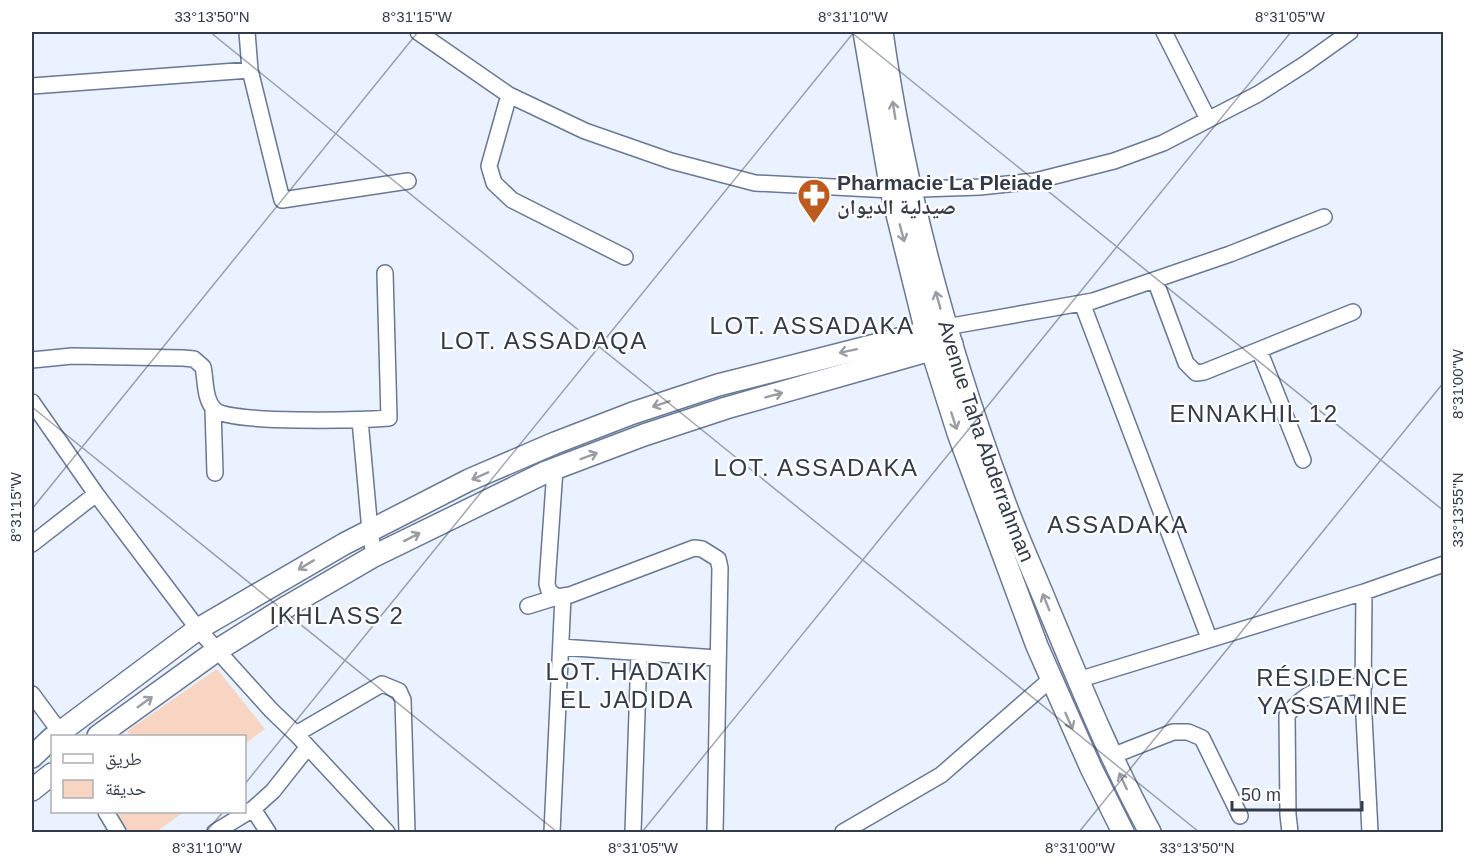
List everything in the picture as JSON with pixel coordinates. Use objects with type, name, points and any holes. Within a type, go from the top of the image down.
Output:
[{"type":"street","points":[[247,32],[250,70],[282,200],[408,181]]},
{"type":"street","points":[[418,32],[509,95],[585,131],[671,161],[755,183],[900,190],[980,187],[1035,181],[1124,157],[1163,143],[1258,94],[1350,32]]},
{"type":"street","name":"Avenue Taha Abderrahman","points":[[864,32],[900,190],[939,338],[958,433],[1034,639],[1123,832]]},
{"type":"street","name":"Avenue Taha Abderrahman","points":[[882,32],[897,127],[900,190]]},
{"type":"street","points":[[1164,32],[1208,119]]},
{"type":"street","points":[[32,86],[250,70]]},
{"type":"street","points":[[509,95],[489,166],[494,183],[512,200],[625,257]]},
{"type":"street","points":[[59,735],[198,629],[315,560],[370,531],[469,480],[555,442],[633,413],[757,374],[939,338],[1082,303],[1155,280],[1324,217]]},
{"type":"street","points":[[213,409],[226,415],[246,418],[360,420],[389,418],[385,273]]},
{"type":"street","points":[[1155,280],[1186,363],[1196,373],[1204,372],[1353,312]]},
{"type":"street","points":[[1082,303],[1209,638]]},
{"type":"street","points":[[99,735],[216,651],[288,606],[374,556],[462,512],[555,469],[644,435],[939,338]]},
{"type":"street","name":"Avenue Taha Abderrahman","points":[[939,338],[1078,680],[1125,786],[1150,832]]},
{"type":"street","points":[[1258,350],[1303,460]]},
{"type":"street","points":[[32,360],[72,356],[194,359],[203,367],[207,394],[213,409],[215,473]]},
{"type":"street","points":[[32,402],[96,494],[216,651],[387,832]]},
{"type":"street","points":[[360,420],[374,556]]},
{"type":"street","points":[[555,469],[547,584],[549,591],[560,597]]},
{"type":"street","points":[[32,544],[96,494]]},
{"type":"street","points":[[528,606],[560,597],[694,548],[702,549],[718,560],[720,568],[715,832]]},
{"type":"street","points":[[1078,680],[1364,592],[1443,564]]},
{"type":"street","points":[[1364,592],[1364,686],[1370,832]]},
{"type":"street","points":[[552,832],[561,647],[560,597]]},
{"type":"street","points":[[1034,639],[1058,631]]},
{"type":"street","points":[[561,647],[717,658]]},
{"type":"street","points":[[633,832],[639,653]]},
{"type":"street","points":[[843,832],[941,775],[1051,679]]},
{"type":"street","points":[[296,734],[382,684],[399,691],[404,700],[406,832]]},
{"type":"street","points":[[1290,832],[1287,715],[1300,699],[1323,688],[1364,686]]},
{"type":"street","points":[[32,694],[57,735]]},
{"type":"street","points":[[1112,756],[1173,732],[1188,732],[1202,738],[1240,816]]},
{"type":"street","points":[[32,757],[51,742]]},
{"type":"street","points":[[215,832],[253,809],[273,791],[307,748]]},
{"type":"street","points":[[32,790],[51,775]]},
{"type":"street","points":[[253,809],[268,832]]},
{"type":"street","points":[[107,813],[118,832]]},
{"type":"green space","points":[[217,669],[265,729],[246,745],[246,735],[130,735],[127,731]]},
{"type":"green space","points":[[122,813],[183,813],[156,832],[129,832],[116,817]]},
{"type":"place","name":"Pharmacie La Pleiade صيدلية الديوان","points":[[814,224]]},
{"type":"district","name":"LOT. ASSADAKA","points":[[812,326]]},
{"type":"district","name":"LOT. ASSADAQA","points":[[544,341]]},
{"type":"district","name":"ENNAKHIL 12","points":[[1254,414]]},
{"type":"district","name":"LOT. ASSADAKA","points":[[816,468]]},
{"type":"district","name":"ASSADAKA","points":[[1118,525]]},
{"type":"district","name":"IKHLASS 2","points":[[337,616]]},
{"type":"district","name":"LOT. HADAIK EL JADIDA","points":[[627,686]]},
{"type":"district","name":"RÉSIDENCE YASSAMINE","points":[[1333,692]]}]
